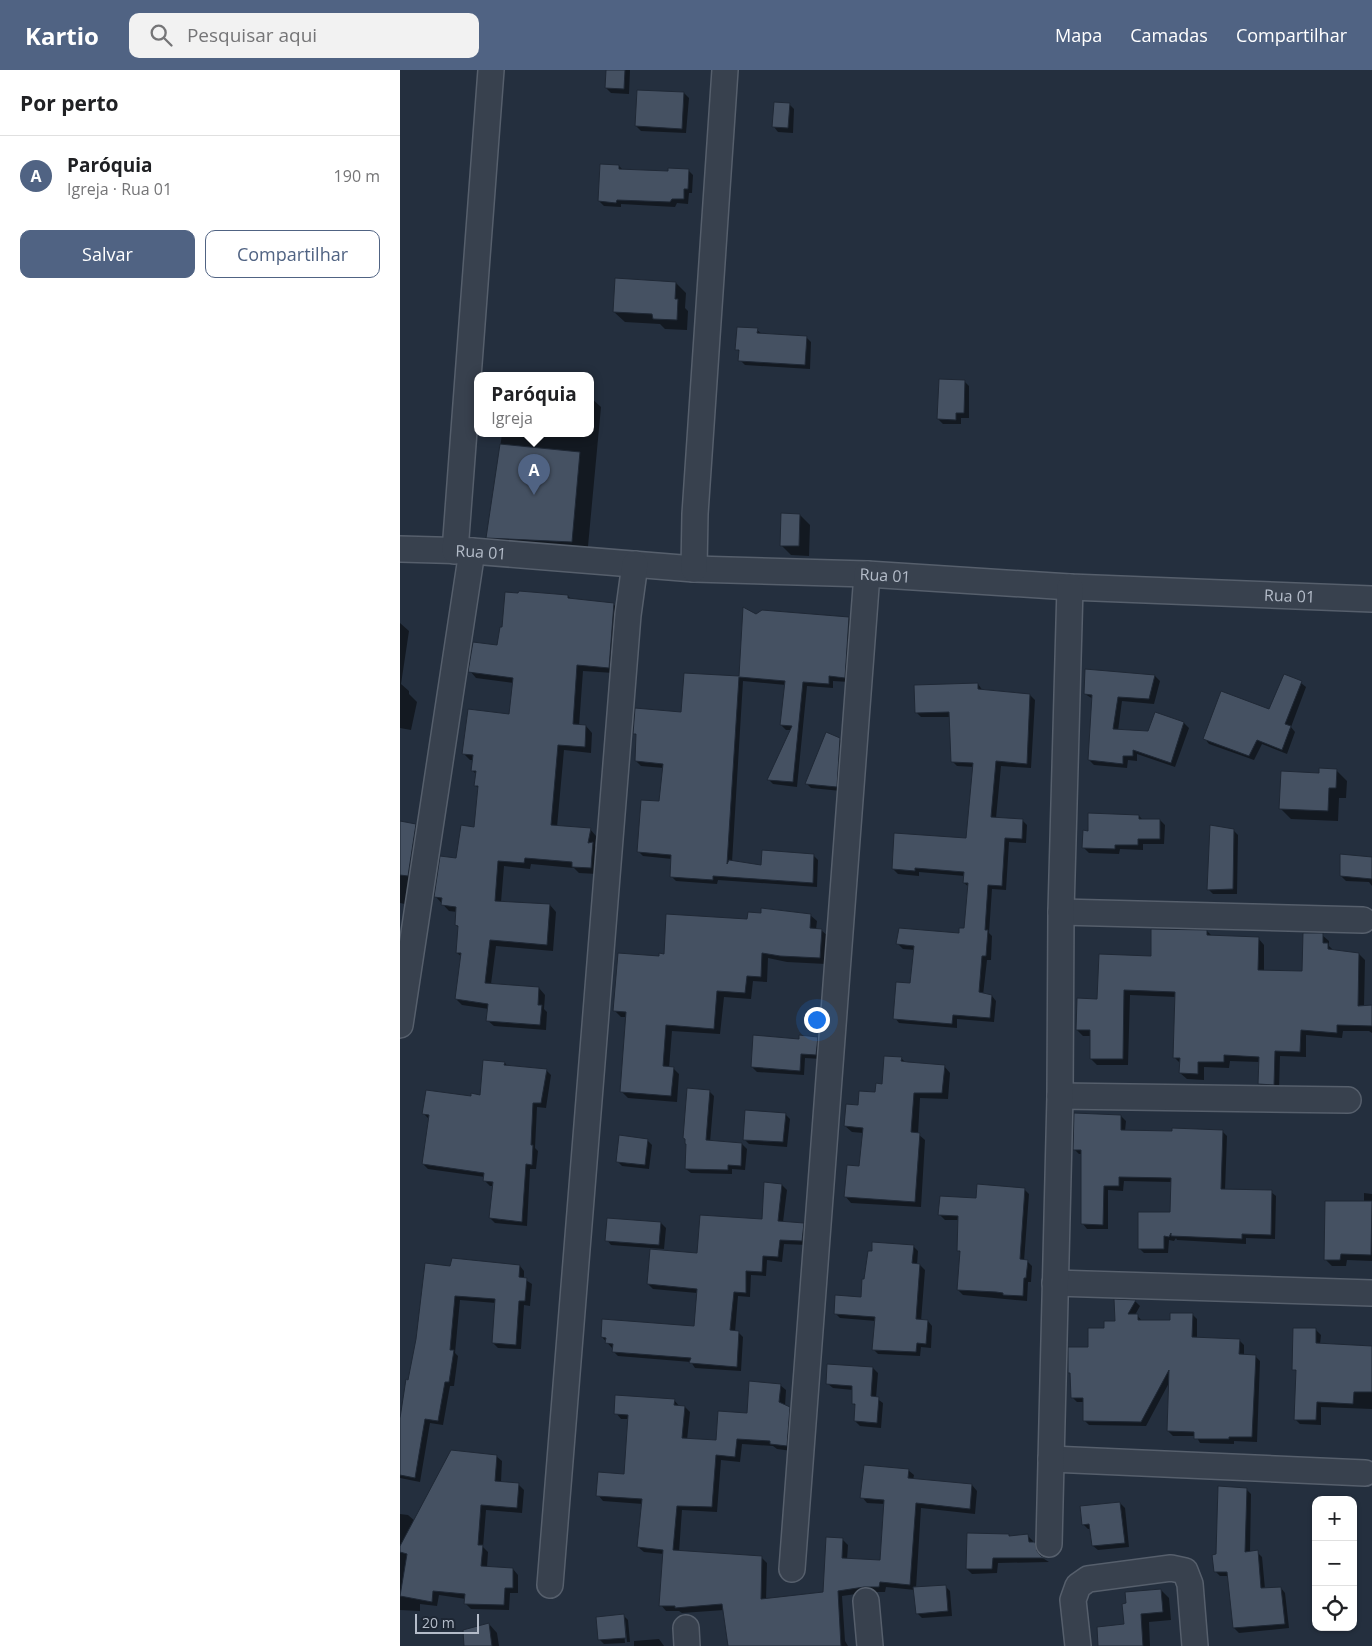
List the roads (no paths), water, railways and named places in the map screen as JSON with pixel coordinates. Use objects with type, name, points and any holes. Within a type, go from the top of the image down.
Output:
[{"type":"street","points":[[474,372],[491,70]]},
{"type":"street","points":[[694,569],[695,514],[725,70]]},
{"type":"street","points":[[400,1026],[464,551],[474,373]]},
{"type":"street","name":"Rua 01","points":[[400,549],[464,551],[694,569],[867,574],[1070,587],[1372,599]]},
{"type":"street","points":[[550,1585],[628,615],[635,564]]},
{"type":"street","points":[[792,1569],[867,574]]},
{"type":"street","points":[[1049,1544],[1060,1096],[1061,912],[1070,587]]},
{"type":"street","points":[[1061,912],[1363,920]]},
{"type":"street","points":[[1060,1096],[1348,1100]]},
{"type":"street","points":[[1055,1283],[1372,1293]]},
{"type":"street","points":[[1051,1459],[1365,1473]]},
{"type":"street","points":[[1078,1646],[1074,1600],[1078,1586],[1088,1579],[1171,1568],[1185,1571],[1190,1584],[1195,1646]]},
{"type":"street","points":[[866,1601],[870,1646]]},
{"type":"place","name":"Paróquia","points":[[534,495]]}]
